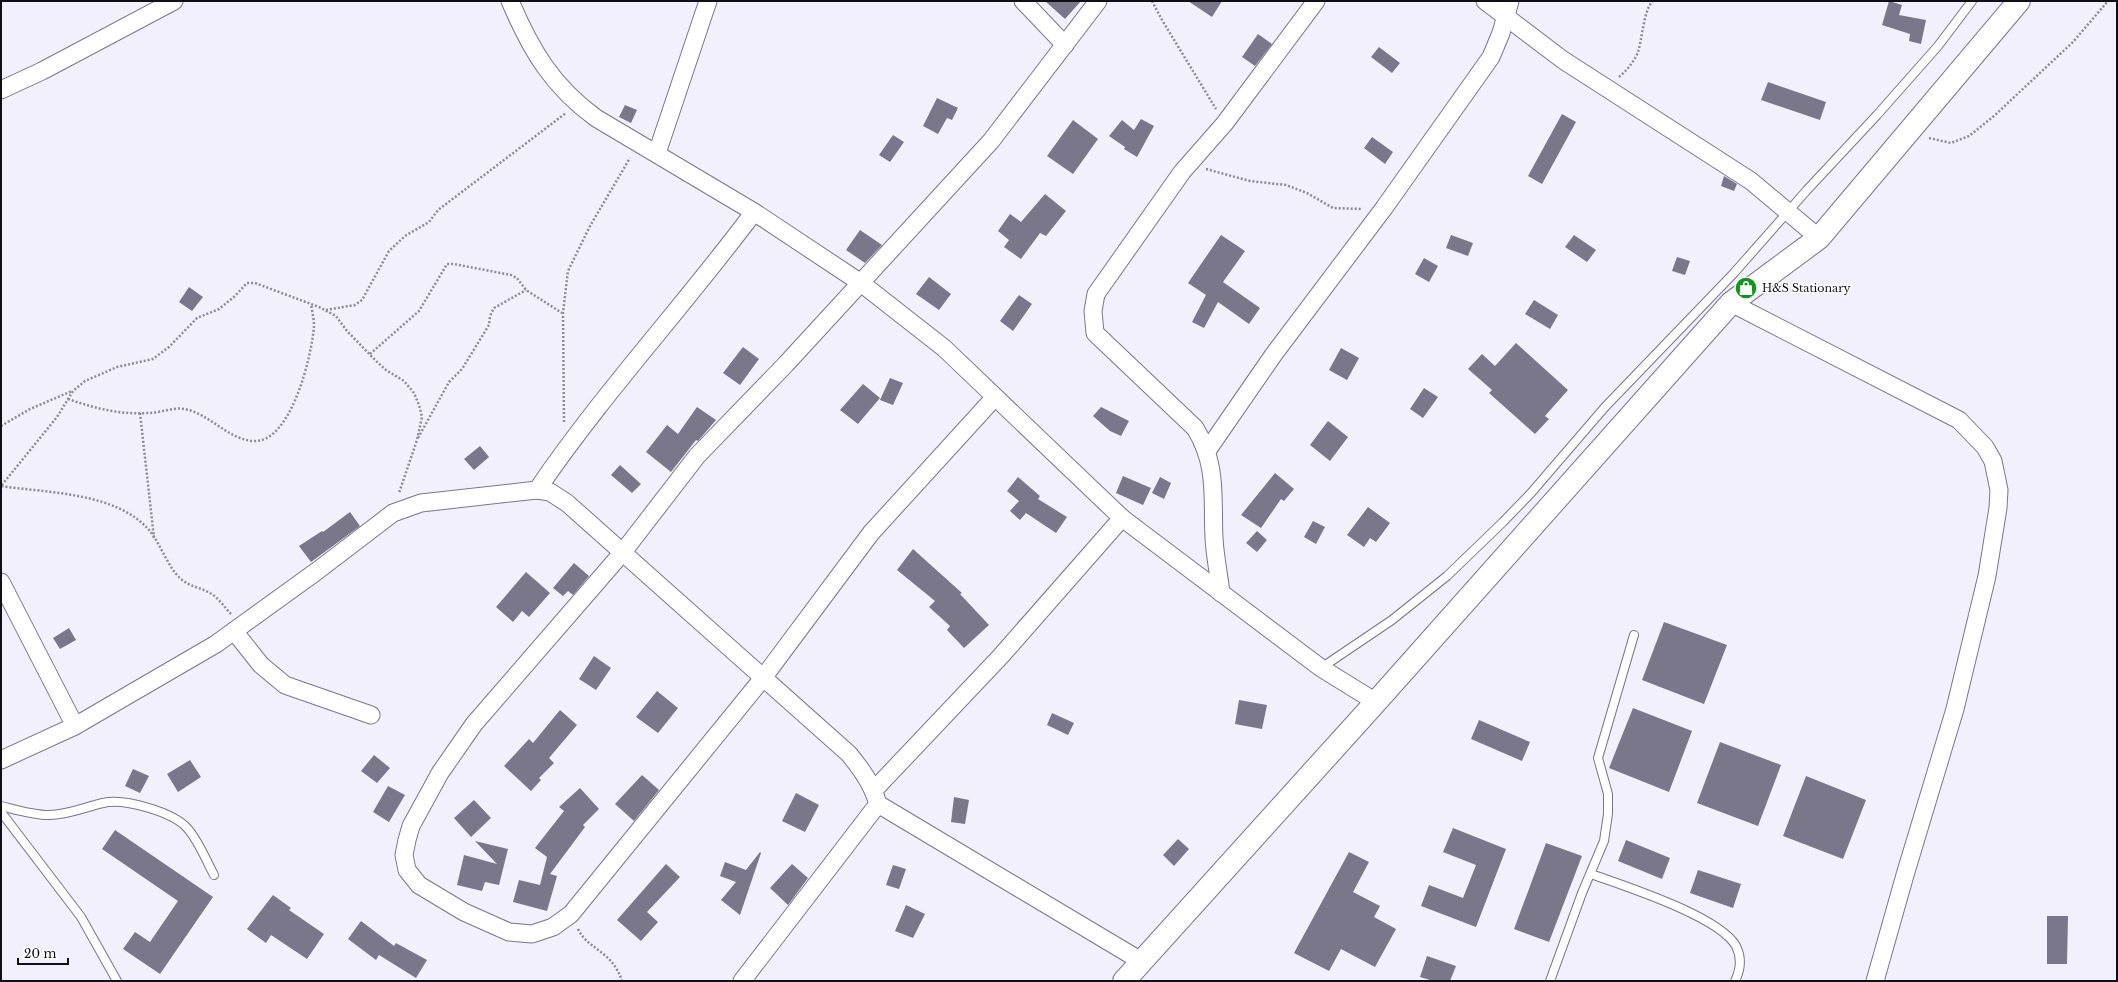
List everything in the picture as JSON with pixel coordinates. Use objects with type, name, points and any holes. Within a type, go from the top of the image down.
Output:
[{"type":"main road","points":[[1124,981],[1376,702],[1731,303],[1819,238],[2019,1]]},
{"type":"street","points":[[1,90],[42,71],[174,1]]},
{"type":"street","points":[[510,1],[523,31],[550,75],[577,104],[639,144],[657,153],[754,212],[861,283],[944,348],[1122,518],[1320,668],[1376,702]]},
{"type":"street","points":[[657,153],[708,1]]},
{"type":"street","points":[[1023,1],[1065,45]]},
{"type":"street","points":[[995,398],[871,533],[763,678],[571,914],[553,927],[532,934],[509,932],[464,912],[419,885],[407,870],[404,855],[411,826],[440,773],[474,724],[623,552],[697,456],[861,283],[991,141],[1098,1]]},
{"type":"street","points":[[1221,593],[1214,539],[1213,490],[1207,451],[1195,428],[1095,333],[1093,321],[1096,294],[1182,172],[1225,123],[1316,1]]},
{"type":"street","points":[[1485,1],[1508,8],[1563,60],[1721,160],[1751,181],[1819,238]]},
{"type":"street","points":[[1207,451],[1274,354],[1384,208],[1491,57],[1501,33],[1508,8]]},
{"type":"street","points":[[537,490],[565,449],[711,270],[754,212]]},
{"type":"street","points":[[1731,303],[1959,420],[1985,447],[1993,462],[1998,477],[1998,508],[1987,576],[1962,682],[1875,981]]},
{"type":"street","points":[[1,760],[75,726],[216,644],[317,571],[393,513],[421,503],[537,490],[550,492],[567,503],[623,552],[849,754],[864,772],[876,797],[1141,961]]},
{"type":"street","points":[[742,981],[876,797],[1122,518]]},
{"type":"street","points":[[1,582],[75,726]]},
{"type":"street","points":[[238,628],[261,665],[285,685],[371,715]]},
{"type":"lane","points":[[1320,668],[1392,620],[1447,576],[1530,493],[1604,406],[1734,273],[1788,211],[1938,46],[1972,1]]},
{"type":"lane","points":[[1550,981],[1582,893],[1604,841],[1608,814],[1608,794],[1598,758],[1634,635]]},
{"type":"lane","points":[[1,806],[28,813],[48,815],[67,813],[104,802],[118,802],[142,806],[171,817],[188,828],[214,875]]},
{"type":"lane","points":[[1,812],[81,917],[117,981]]},
{"type":"lane","points":[[1591,874],[1665,901],[1721,930],[1732,940],[1739,954],[1740,970],[1735,981]]},
{"type":"path","points":[[1152,1],[1225,123]]},
{"type":"path","points":[[1606,88],[1625,72],[1634,60],[1640,45],[1650,3],[1653,1]]},
{"type":"path","points":[[1910,131],[1951,143],[1969,136],[1994,116],[2073,42],[2108,1]]},
{"type":"path","points":[[325,310],[355,305],[362,300],[389,251],[406,236],[429,222],[438,210],[577,104]]},
{"type":"path","points":[[565,449],[562,348],[563,313],[568,271],[590,226],[639,144]]},
{"type":"path","points":[[1182,172],[1208,169],[1250,181],[1286,184],[1307,193],[1334,208],[1355,210],[1384,208]]},
{"type":"path","points":[[370,354],[419,311],[447,264],[511,275],[517,278],[526,290],[563,313]]},
{"type":"path","points":[[1,426],[30,409],[73,390],[85,381],[117,367],[157,356],[197,318],[219,309],[247,284],[255,283],[311,304],[336,316],[386,370],[404,381],[414,393],[422,417],[417,440],[393,513]]},
{"type":"path","points":[[417,440],[449,382],[462,369],[489,325],[490,316],[494,308],[526,290]]},
{"type":"path","points":[[67,399],[95,408],[140,413],[183,408],[195,412],[240,438],[252,441],[265,440],[283,424],[294,402],[312,338],[314,323],[311,304]]},
{"type":"path","points":[[73,390],[57,417],[1,486],[68,493],[96,500],[131,515],[149,530],[179,577],[188,585],[211,593],[238,628]]},
{"type":"path","points":[[140,413],[154,538]]},
{"type":"path","points":[[571,914],[579,932],[610,958],[622,981]]},
{"type":"building","points":[[1045,1],[1081,1],[1065,19]]},
{"type":"building","points":[[1188,1],[1222,1],[1212,17]]},
{"type":"building","points":[[1889,1],[1902,5],[1899,15],[1926,20],[1921,44],[1909,41],[1910,34],[1882,25]]},
{"type":"building","points":[[1258,34],[1272,44],[1255,66],[1242,57]]},
{"type":"building","points":[[1379,47],[1400,63],[1392,73],[1371,57]]},
{"type":"building","points":[[1768,82],[1826,102],[1820,120],[1761,100]]},
{"type":"building","points":[[937,98],[958,108],[952,120],[947,118],[938,134],[923,126]]},
{"type":"building","points":[[625,105],[637,110],[631,123],[619,117]]},
{"type":"building","points":[[1562,114],[1576,122],[1542,184],[1528,176]]},
{"type":"building","points":[[1141,119],[1154,126],[1137,157],[1124,149],[1125,147],[1109,136],[1122,120],[1134,130]]},
{"type":"building","points":[[1073,120],[1098,139],[1073,174],[1047,156]]},
{"type":"building","points":[[893,135],[904,142],[890,162],[879,155]]},
{"type":"building","points":[[1372,137],[1393,152],[1385,164],[1364,148]]},
{"type":"building","points":[[1724,176],[1737,184],[1734,191],[1721,186]]},
{"type":"building","points":[[1045,194],[1066,211],[1046,236],[1040,233],[1021,259],[1004,247],[1009,240],[998,231],[1010,214],[1021,222]]},
{"type":"building","points":[[860,230],[882,245],[865,263],[846,250]]},
{"type":"building","points":[[1221,235],[1245,251],[1223,282],[1260,308],[1249,324],[1218,302],[1204,328],[1192,322],[1206,295],[1188,283]]},
{"type":"building","points":[[1451,235],[1473,243],[1468,256],[1446,248]]},
{"type":"building","points":[[1574,235],[1596,250],[1587,262],[1565,247]]},
{"type":"building","points":[[1677,257],[1690,261],[1685,275],[1672,271]]},
{"type":"building","points":[[1424,258],[1438,266],[1429,282],[1415,274]]},
{"type":"building","points":[[929,277],[951,294],[939,310],[916,294]]},
{"type":"building","points":[[189,287],[203,297],[192,311],[179,302]]},
{"type":"building","points":[[1019,295],[1032,304],[1013,331],[1000,321]]},
{"type":"building","points":[[1534,300],[1558,315],[1550,329],[1525,314]]},
{"type":"building","points":[[1516,343],[1568,390],[1545,416],[1549,419],[1535,434],[1489,393],[1492,390],[1468,369],[1482,354],[1495,366]]},
{"type":"building","points":[[743,347],[759,359],[740,385],[723,373]]},
{"type":"building","points":[[1341,348],[1359,358],[1347,380],[1329,370]]},
{"type":"building","points":[[890,378],[903,383],[893,405],[880,400]]},
{"type":"building","points":[[863,384],[880,398],[858,424],[840,410]]},
{"type":"building","points":[[1424,388],[1438,397],[1423,418],[1410,409]]},
{"type":"building","points":[[697,407],[716,420],[698,441],[696,440],[671,472],[646,452],[667,425],[678,434]]},
{"type":"building","points":[[1101,407],[1129,421],[1121,436],[1110,431],[1093,416]]},
{"type":"building","points":[[1328,421],[1348,437],[1330,461],[1310,445]]},
{"type":"building","points":[[480,446],[489,457],[474,470],[464,459]]},
{"type":"building","points":[[620,465],[641,484],[632,493],[611,475]]},
{"type":"building","points":[[1275,473],[1294,489],[1284,501],[1281,499],[1261,528],[1241,515]]},
{"type":"building","points":[[1123,476],[1151,488],[1143,505],[1116,493]]},
{"type":"building","points":[[1018,477],[1040,496],[1038,499],[1067,517],[1056,533],[1026,513],[1020,520],[1010,511],[1019,501],[1007,491]]},
{"type":"building","points":[[1160,477],[1171,483],[1164,499],[1152,493]]},
{"type":"building","points":[[1368,507],[1390,523],[1376,542],[1370,538],[1364,547],[1347,535]]},
{"type":"building","points":[[350,512],[360,526],[311,562],[299,546],[322,531],[323,532]]},
{"type":"building","points":[[1313,521],[1325,527],[1316,544],[1304,537]]},
{"type":"building","points":[[1257,531],[1267,540],[1257,552],[1246,543]]},
{"type":"building","points":[[913,549],[962,593],[960,594],[989,625],[964,648],[947,630],[950,626],[929,607],[935,601],[897,570]]},
{"type":"building","points":[[574,563],[589,576],[573,595],[568,591],[563,596],[553,588]]},
{"type":"building","points":[[526,572],[550,593],[529,617],[522,611],[513,622],[496,607]]},
{"type":"building","points":[[1664,622],[1727,645],[1704,704],[1642,680]]},
{"type":"building","points":[[69,628],[76,640],[60,649],[53,638]]},
{"type":"building","points":[[594,656],[611,668],[596,690],[579,679]]},
{"type":"building","points":[[657,691],[678,708],[658,733],[636,717]]},
{"type":"building","points":[[1239,700],[1267,705],[1262,729],[1235,724]]},
{"type":"building","points":[[1633,708],[1692,731],[1669,792],[1609,768]]},
{"type":"building","points":[[560,710],[577,725],[549,758],[554,763],[539,778],[541,780],[531,791],[504,766],[529,739],[533,743]]},
{"type":"building","points":[[1052,713],[1074,723],[1068,735],[1047,725]]},
{"type":"building","points":[[1479,720],[1530,742],[1522,761],[1471,739]]},
{"type":"building","points":[[1720,742],[1781,765],[1758,826],[1697,803]]},
{"type":"building","points":[[374,755],[390,768],[377,783],[361,771]]},
{"type":"building","points":[[190,760],[201,777],[178,792],[167,774]]},
{"type":"building","points":[[133,769],[149,776],[140,793],[125,786]]},
{"type":"building","points":[[642,775],[659,790],[634,821],[615,804]]},
{"type":"building","points":[[1806,776],[1866,800],[1843,859],[1783,836]]},
{"type":"building","points":[[388,786],[405,795],[389,822],[373,812]]},
{"type":"building","points":[[580,788],[599,809],[583,825],[585,827],[550,874],[557,876],[547,911],[513,902],[519,880],[540,885],[547,857],[535,848],[564,811],[559,807]]},
{"type":"building","points":[[796,793],[819,805],[805,832],[782,821]]},
{"type":"building","points":[[954,797],[969,800],[965,824],[951,822]]},
{"type":"building","points":[[474,800],[491,818],[471,837],[454,818]]},
{"type":"building","points":[[1453,828],[1506,849],[1476,927],[1421,906],[1429,885],[1463,898],[1476,865],[1443,852]]},
{"type":"building","points":[[115,830],[213,897],[160,974],[123,949],[135,932],[150,942],[178,901],[102,849]]},
{"type":"building","points":[[1178,839],[1189,849],[1174,866],[1163,855]]},
{"type":"building","points":[[1626,840],[1670,858],[1662,879],[1618,861]]},
{"type":"building","points":[[475,841],[508,849],[499,885],[485,882],[482,891],[457,885],[464,855],[497,864]]},
{"type":"building","points":[[1546,843],[1582,856],[1549,942],[1514,929]]},
{"type":"building","points":[[760,852],[761,853],[740,915],[721,900],[736,882],[720,876],[725,862],[746,870]]},
{"type":"building","points":[[1349,852],[1369,862],[1353,892],[1380,906],[1374,917],[1396,929],[1375,967],[1341,949],[1329,971],[1294,953]]},
{"type":"building","points":[[666,864],[680,877],[647,912],[658,922],[641,941],[617,920]]},
{"type":"building","points":[[792,864],[808,878],[788,905],[770,888]]},
{"type":"building","points":[[893,865],[906,869],[899,889],[886,885]]},
{"type":"building","points":[[1698,870],[1741,884],[1733,908],[1690,893]]},
{"type":"building","points":[[273,895],[291,908],[289,910],[324,934],[307,959],[271,935],[266,943],[247,929]]},
{"type":"building","points":[[906,905],[925,914],[913,938],[895,931]]},
{"type":"building","points":[[2047,916],[2068,916],[2067,964],[2047,964]]},
{"type":"building","points":[[361,921],[394,946],[396,943],[427,960],[416,978],[379,955],[376,960],[348,939]]},
{"type":"building","points":[[1427,956],[1456,966],[1450,981],[1433,981],[1420,977]]},
{"type":"place","name":"H&S Stationary","points":[[1746,288]]}]
